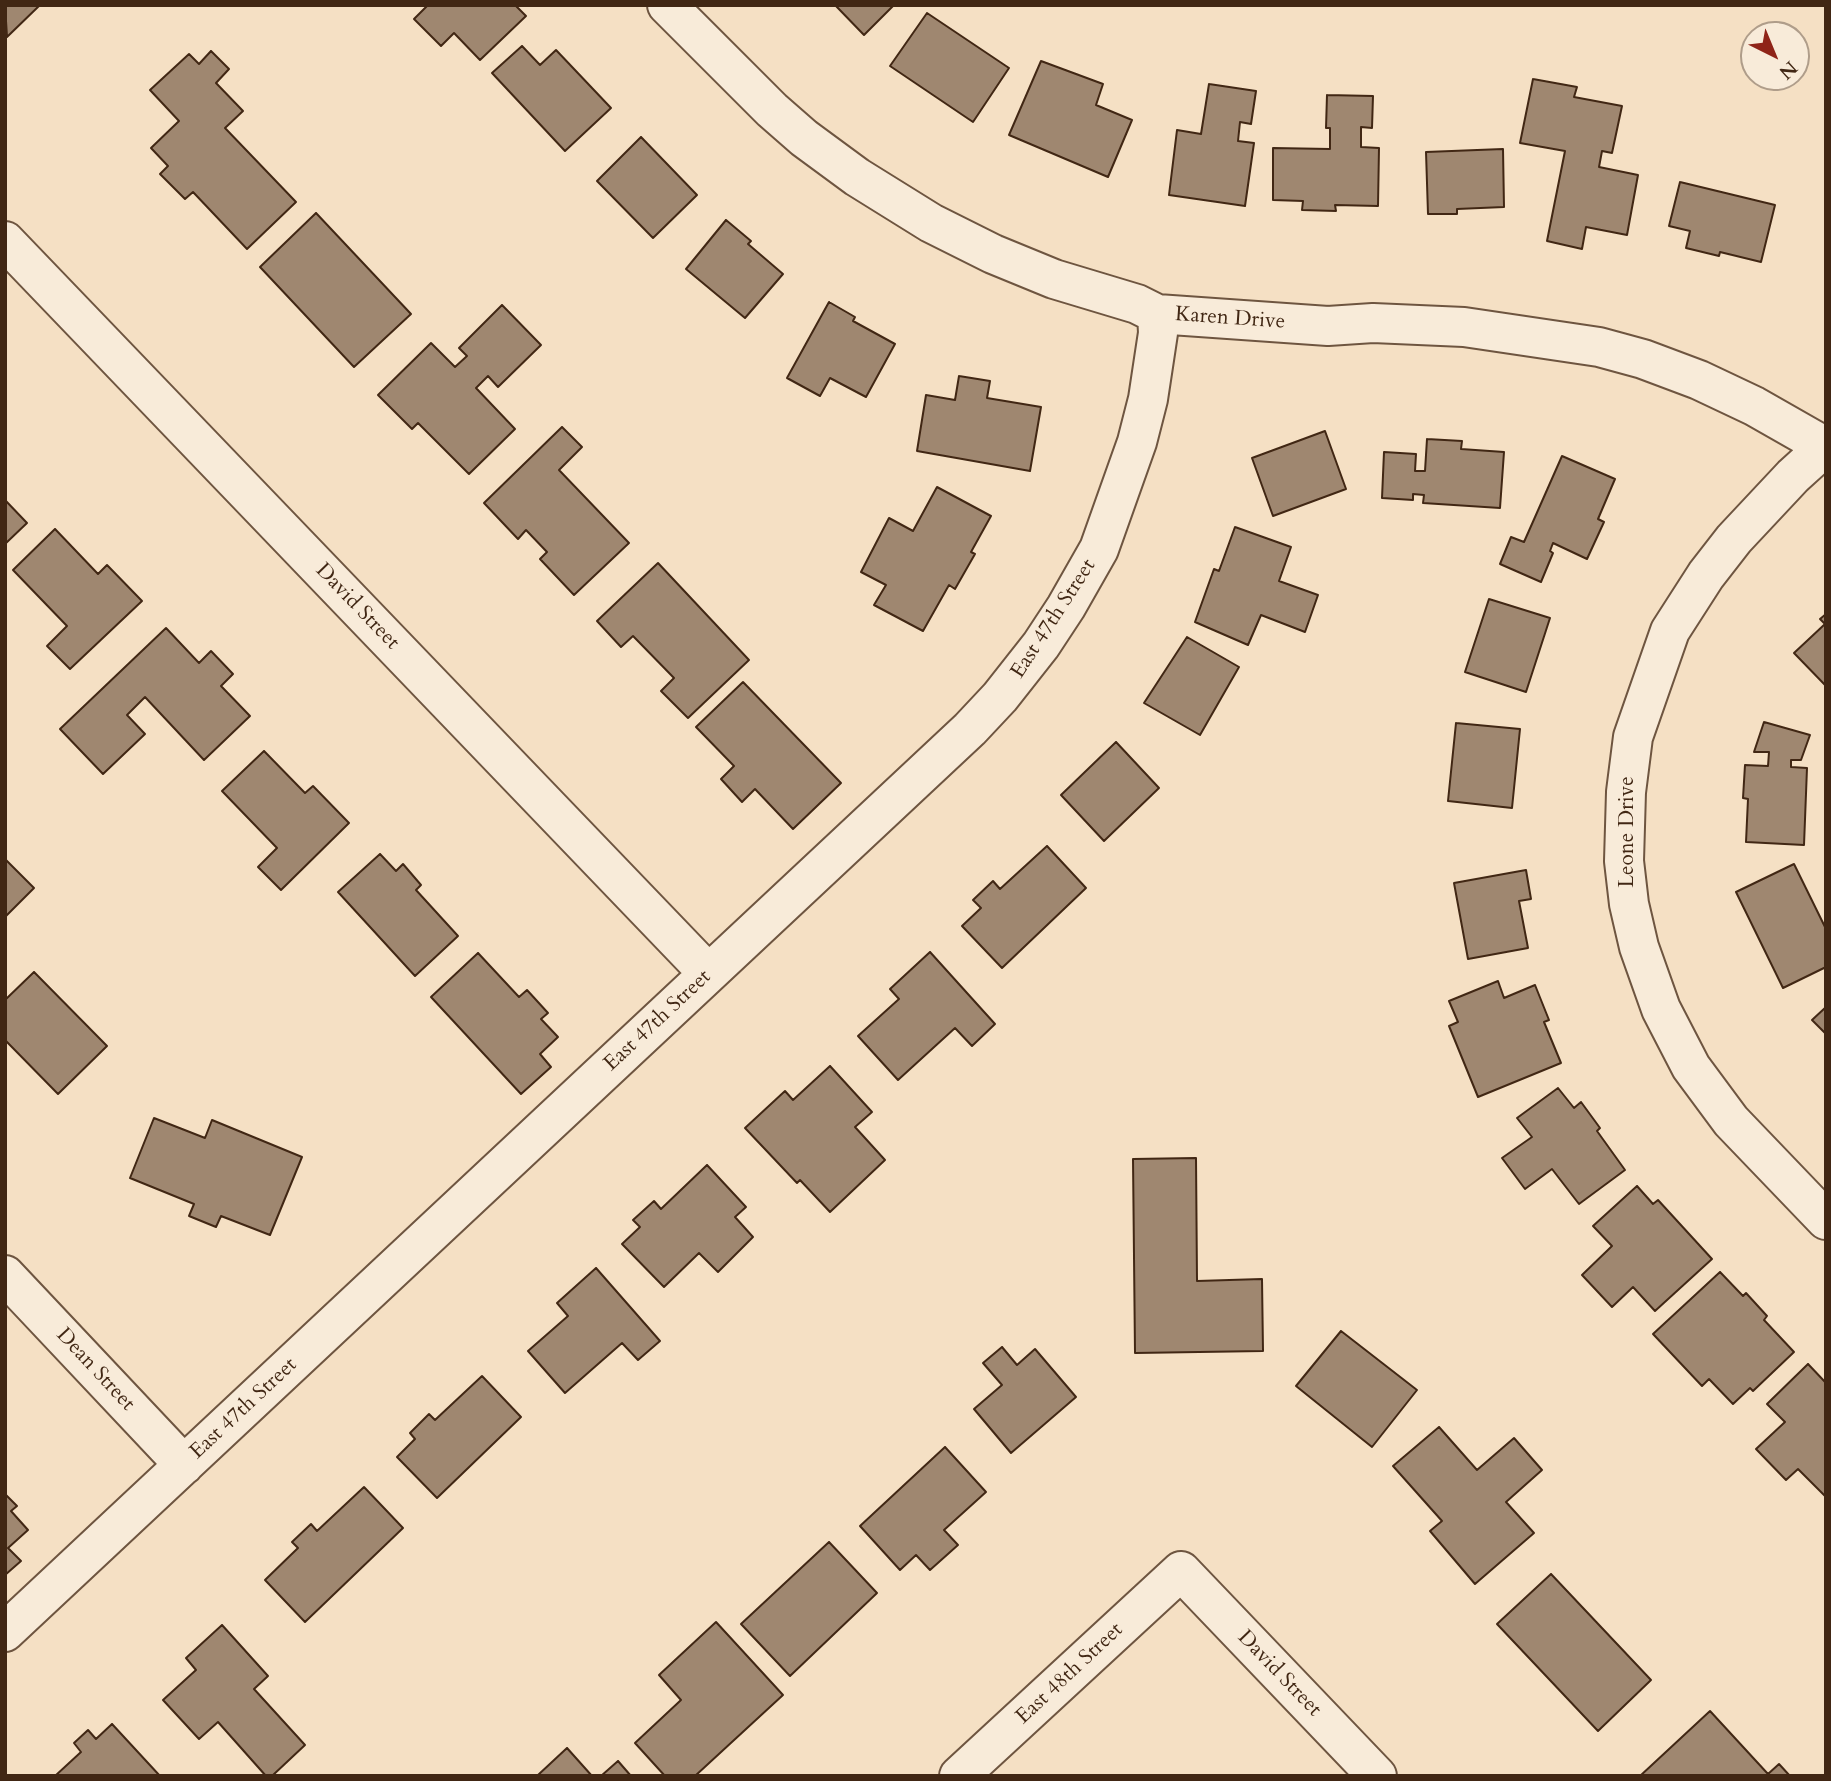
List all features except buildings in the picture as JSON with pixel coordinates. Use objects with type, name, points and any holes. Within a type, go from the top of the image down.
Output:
[{"type":"street","name":"Karen Drive","points":[[667,5],[772,110],[822,152],[893,201],[993,254],[1054,279],[1137,304],[1157,314],[1328,326],[1373,323],[1464,327],[1599,347],[1643,359],[1699,380],[1754,406],[1825,446]]},
{"type":"street","name":"David Street","points":[[5,241],[708,974]]},
{"type":"street","name":"East 47th Street","points":[[5,1632],[1000,698],[1041,645],[1099,549],[1123,485],[1148,399],[1158,333],[1157,314]]},
{"type":"street","name":"Leone Drive","points":[[1825,446],[1734,539],[1706,575],[1670,631],[1633,737],[1626,792],[1624,861],[1629,904],[1639,947],[1670,1029],[1691,1067],[1731,1121],[1826,1220]]},
{"type":"street","name":"Dean Street","points":[[5,1275],[184,1465]]},
{"type":"street","name":"David Street","points":[[1181,1571],[1377,1776]]},
{"type":"street","name":"East 48th Street","points":[[959,1776],[1181,1571]]}]
